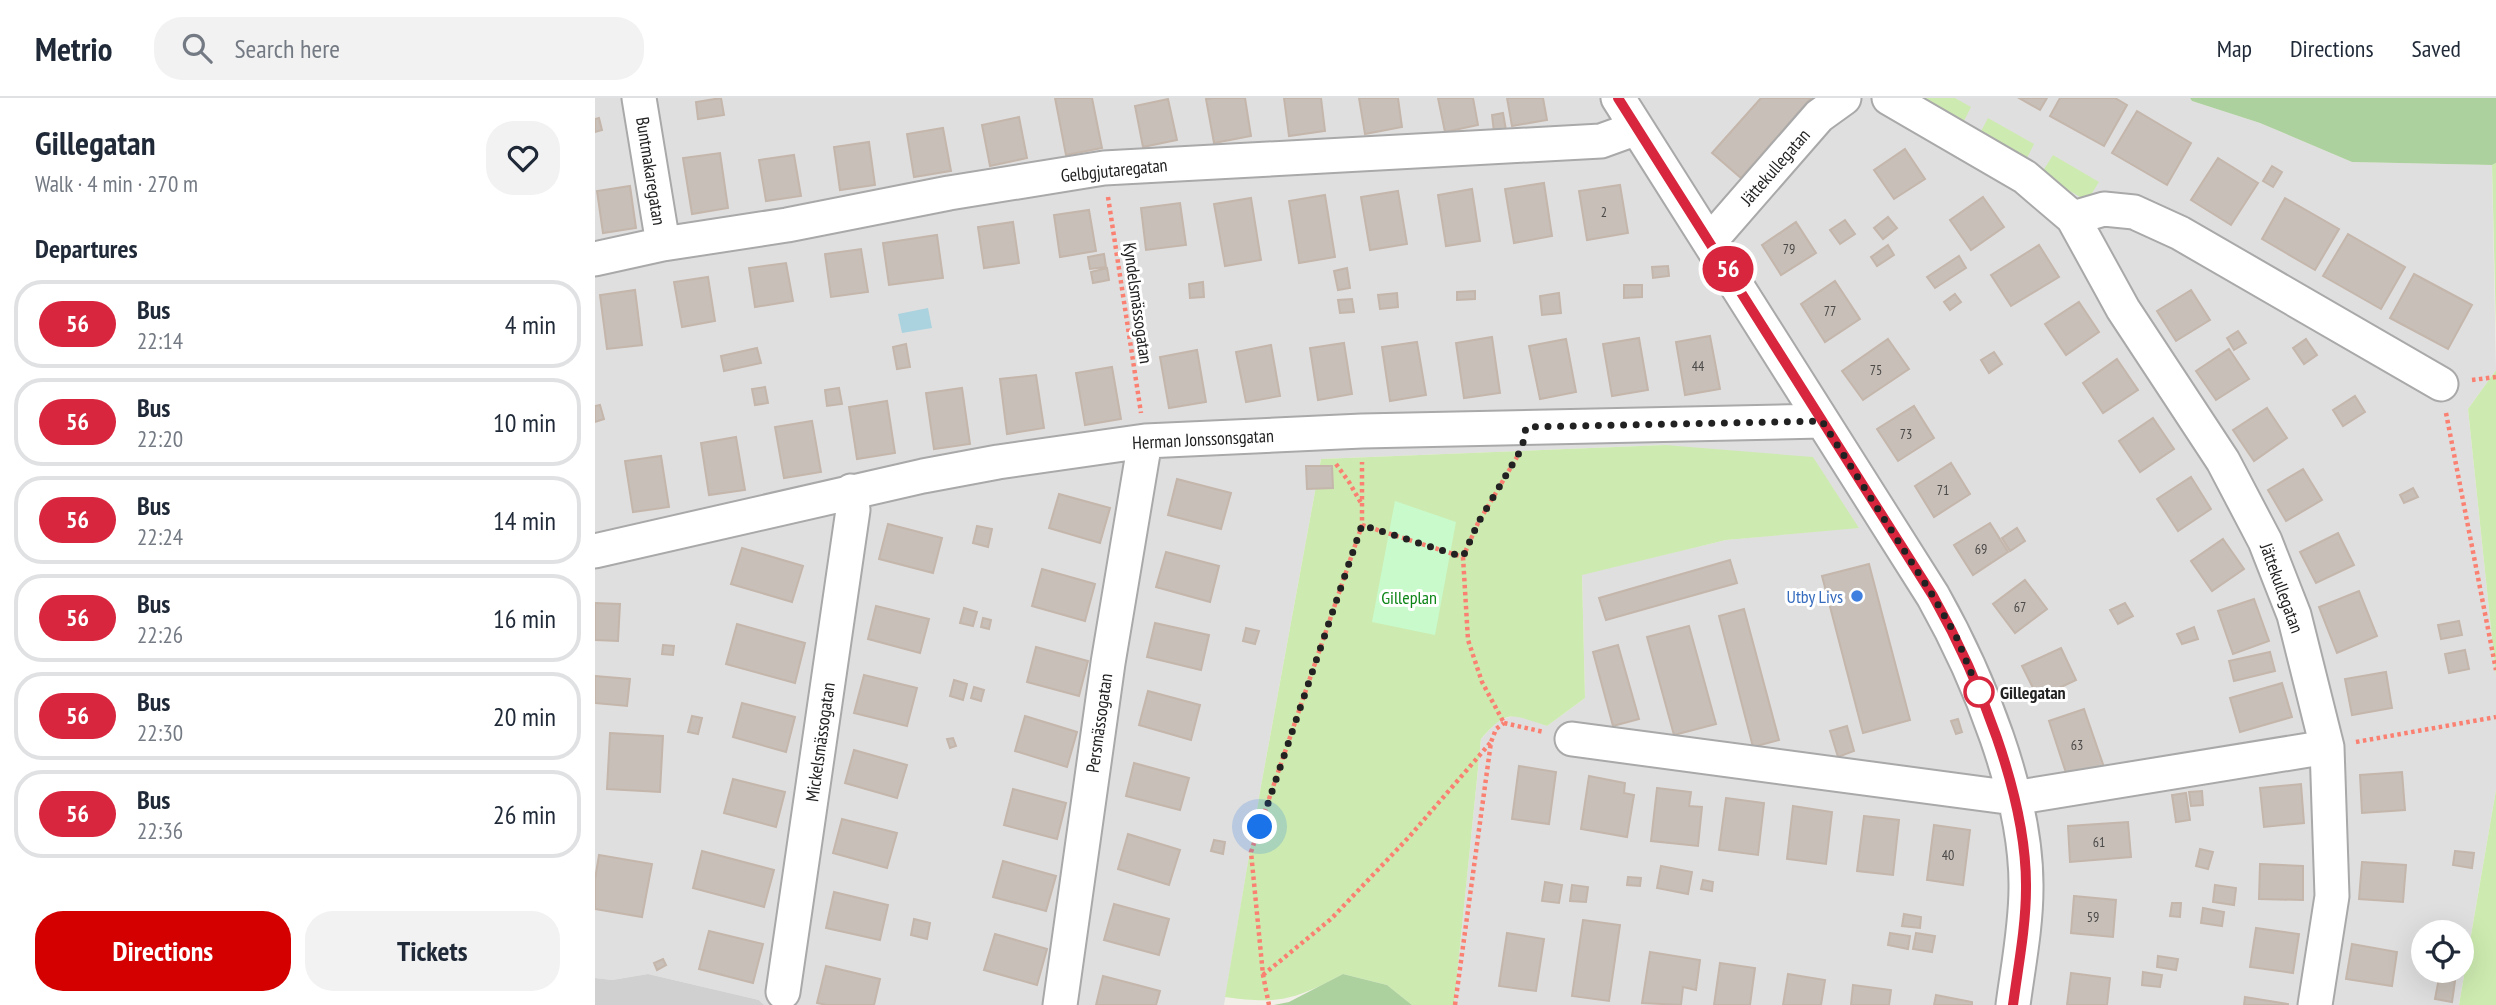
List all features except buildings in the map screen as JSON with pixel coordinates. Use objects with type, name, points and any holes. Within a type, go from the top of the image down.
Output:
[{"type":"street","name":"Buntmakaregatan","points":[[639,98],[663,244]]},
{"type":"street","name":"Jättekullegatan","points":[[1710,241],[1819,116],[1844,98]]},
{"type":"street","name":"Jättekullegatan","points":[[1889,98],[2025,177],[2073,218],[2123,309],[2223,461],[2266,541],[2294,615],[2327,747],[2332,896],[2315,1005]]},
{"type":"street","name":"Gelbgjutaregatan","points":[[595,258],[663,244],[787,225],[949,193],[1104,168],[1601,141],[1631,109]]},
{"type":"street","points":[[1631,109],[1956,636],[1979,692],[2014,798],[2024,845],[2026,890],[2013,1005]]},
{"type":"street","points":[[2073,218],[2103,209],[2134,212],[2180,233],[2441,384]]},
{"type":"street","name":"Herman Jonssonsgatan","points":[[595,551],[851,491],[998,462],[1145,441],[1362,430],[1822,421]]},
{"type":"street","name":"Persmässogatan","points":[[1060,1005],[1108,663],[1145,441]]},
{"type":"street","name":"Mickelsmässogatan","points":[[783,992],[853,510],[851,491]]},
{"type":"street","points":[[1572,739],[2014,798],[2327,747]]},
{"type":"path","name":"Kyndelsmässogatan","points":[[1104,168],[1145,441]]},
{"type":"path","points":[[2441,384],[2496,670]]},
{"type":"path","points":[[1526,427],[1522,448],[1478,523],[1463,557],[1468,640],[1482,682],[1504,723],[1572,739]]},
{"type":"path","points":[[1269,1005],[1263,975],[1251,852],[1362,525],[1362,430]]},
{"type":"path","points":[[1314,434],[1318,451],[1338,466],[1362,505]]},
{"type":"path","points":[[1362,525],[1463,557]]},
{"type":"path","points":[[2327,747],[2496,717]]},
{"type":"path","points":[[1455,1005],[1491,742],[1496,729],[1504,723]]},
{"type":"path","points":[[1263,975],[1331,919],[1409,837],[1491,742]]},
{"type":"shaded area","points":[[595,98],[2190,98],[2192,101],[2260,123],[2352,162],[2492,165],[2496,370],[2468,409],[2496,676],[2496,790],[2474,920],[2411,920],[2411,983],[2463,983],[2459,1005],[1454,1005],[1481,739],[1497,721],[1516,715],[1547,726],[1585,698],[1582,574],[1726,540],[1859,527],[1665,445],[1321,459],[1224,1005],[764,1005],[759,1000],[648,974],[612,980],[595,978]]},
{"type":"shaded area","points":[[648,974],[759,1000],[764,1005],[595,1005],[595,978],[612,980]]},
{"type":"green space","points":[[1914,98],[1955,98],[1971,107],[1961,127]]},
{"type":"green space","points":[[2190,98],[2496,98],[2496,163],[2352,162],[2260,123],[2192,101]]},
{"type":"green space","points":[[1988,118],[2034,144],[2024,164],[1978,137]]},
{"type":"green space","points":[[2053,155],[2099,182],[2087,201],[2041,174]]},
{"type":"green space","points":[[2496,163],[2496,332],[2492,165]]},
{"type":"green space","points":[[2496,370],[2496,676],[2468,409]]},
{"type":"green space","points":[[1665,445],[1813,457],[1859,528],[1726,540],[1582,575],[1585,698],[1547,726],[1510,717],[1497,723],[1481,739],[1454,1005],[1412,1005],[1387,985],[1343,974],[1287,998],[1260,1000],[1225,997],[1321,459]]},
{"type":"green space","name":"Gilleplan","points":[[1395,501],[1456,522],[1435,635],[1372,622]]},
{"type":"green space","points":[[2496,790],[2496,1005],[2459,1005],[2463,983],[2474,983],[2474,920]]},
{"type":"green space","points":[[1343,974],[1387,985],[1412,1005],[1274,1005],[1289,1002]]},
{"type":"water","points":[[928,308],[932,328],[902,333],[898,314]]},
{"type":"bus line","name":"56","points":[[1618,98],[1956,636],[2005,765],[2024,845],[2026,890],[2013,1005]]},
{"type":"place","name":"Utby Livs","points":[[1857,596]]},
{"type":"place","name":"Gillegatan","points":[[1979,692]]},
{"type":"route","points":[[1260,827],[1362,525],[1463,557],[1478,523],[1522,448],[1526,427],[1822,421],[1933,596],[1956,636],[1979,692]]}]
